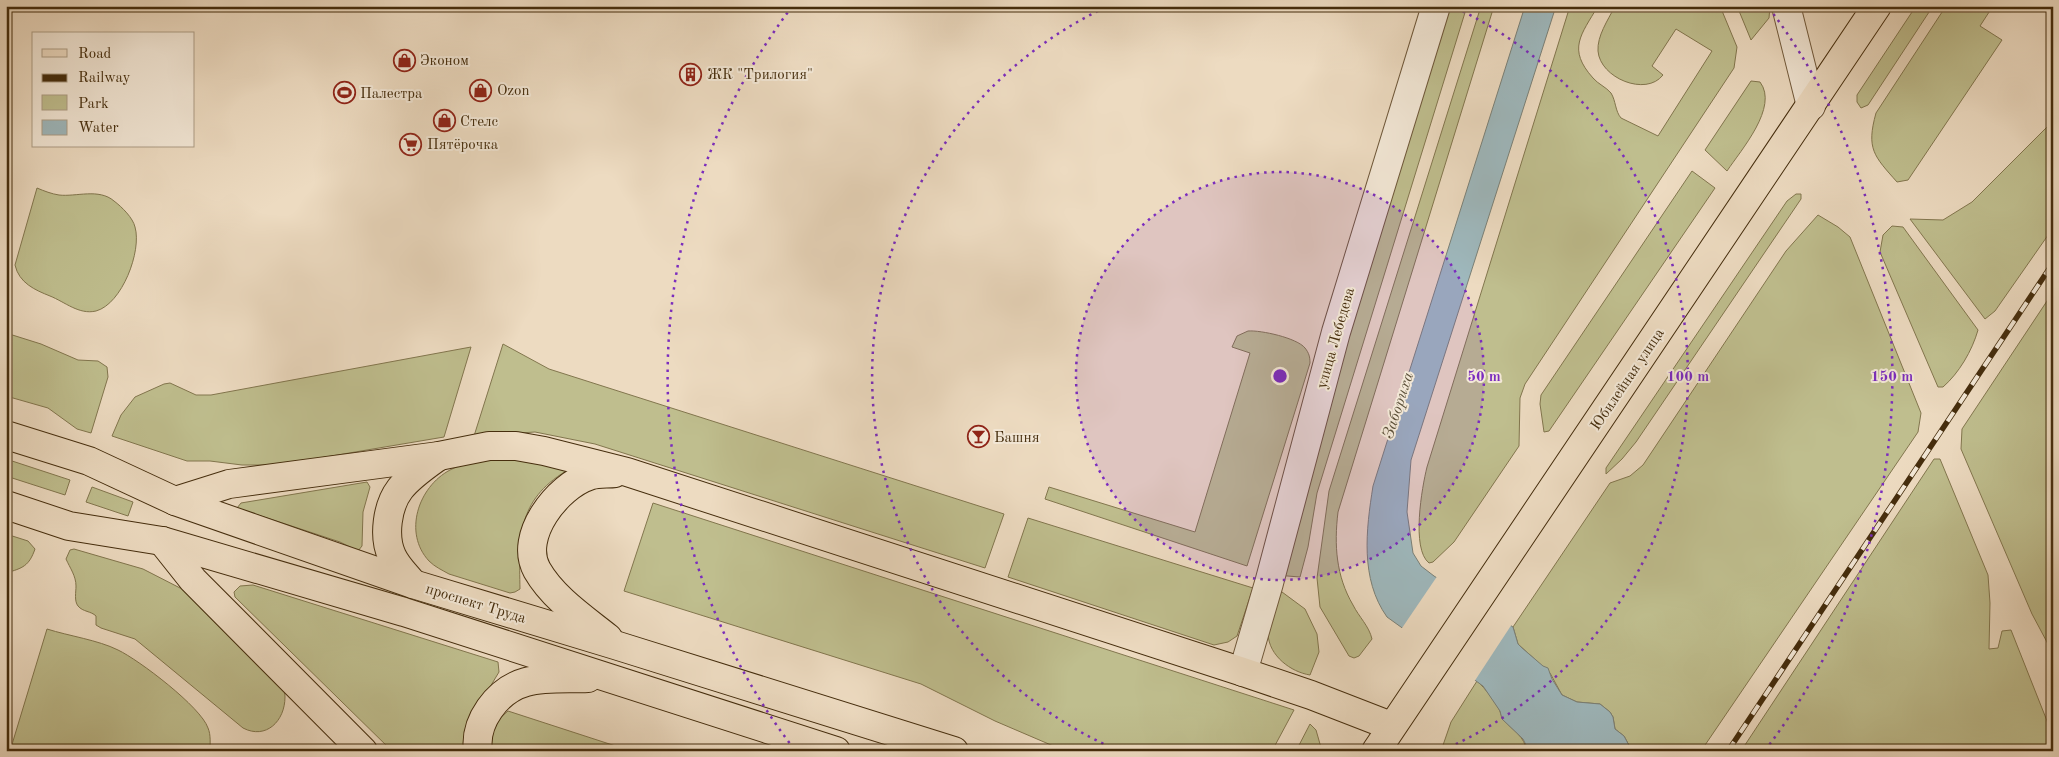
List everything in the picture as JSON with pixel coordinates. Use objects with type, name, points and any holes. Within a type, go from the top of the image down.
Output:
[{"type":"main road","name":"Юбилейная улица","points":[[1376,751],[1391,726],[1878,6]]},
{"type":"main road","name":"проспект Труда","points":[[6,435],[88,461],[175,501],[414,584],[954,751]]},
{"type":"main road","points":[[363,751],[194,580],[162,541],[175,501],[229,484],[439,456],[490,446],[516,446],[544,451],[626,472],[1243,672],[1311,695],[1391,726]]},
{"type":"main road","points":[[414,584],[397,566],[391,554],[388,542],[389,518],[399,491],[412,476],[439,456]]},
{"type":"main road","points":[[616,645],[547,587],[535,567],[532,547],[539,525],[546,512],[564,489],[589,475],[626,472]]},
{"type":"main road","name":"проспект Труда","points":[[6,506],[69,526],[162,541],[404,612],[836,751]]},
{"type":"main road","points":[[478,751],[478,730],[484,715],[507,692],[525,682],[606,677]]},
{"type":"street","name":"улица Лебедева","points":[[1243,672],[1269,583],[1336,332],[1436,6]]},
{"type":"street","points":[[1786,6],[1811,106]]},
{"type":"green space","points":[[1447,6],[1467,6],[1317,493],[1308,547],[1300,577],[1275,575]]},
{"type":"green space","points":[[1481,6],[1494,6],[1338,512],[1336,536],[1340,572],[1347,594],[1369,630],[1372,639],[1359,656],[1354,658],[1349,656],[1320,607],[1317,578],[1329,491]]},
{"type":"green space","points":[[1570,6],[1598,6],[1586,25],[1579,42],[1580,59],[1593,78],[1611,93],[1621,118],[1658,136],[1712,51],[1676,29],[1652,66],[1663,75],[1655,81],[1646,84],[1635,84],[1625,81],[1607,69],[1601,61],[1598,51],[1601,34],[1616,6],[1720,6],[1737,47],[1734,68],[1525,384],[1520,398],[1519,446],[1454,542],[1433,562],[1429,563],[1420,545],[1419,532],[1419,517],[1427,467]]},
{"type":"green space","points":[[1737,6],[1770,6],[1769,18],[1751,40]]},
{"type":"green space","points":[[1916,6],[1933,6],[1868,105],[1861,108],[1857,102],[1857,95]]},
{"type":"green space","points":[[1946,6],[1993,6],[1980,26],[2002,40],[1908,180],[1897,182],[1874,151],[1872,135],[1876,113]]},
{"type":"green space","points":[[1751,81],[1760,82],[1765,92],[1762,116],[1749,140],[1727,171],[1705,150]]},
{"type":"green space","points":[[2053,121],[2053,228],[1995,311],[1985,319],[1910,219],[1943,220],[1972,202]]},
{"type":"green space","points":[[1692,171],[1715,188],[1549,431],[1544,432],[1540,404],[1541,395]]},
{"type":"green space","points":[[37,188],[59,195],[94,194],[108,197],[117,203],[132,220],[135,227],[136,249],[128,275],[122,288],[114,298],[96,311],[78,310],[33,288],[20,277],[17,271],[15,265]]},
{"type":"green space","points":[[1796,194],[1801,194],[1801,199],[1636,442],[1606,474],[1606,468],[1787,201]]},
{"type":"green space","points":[[1818,215],[1850,237],[1921,413],[1918,432],[1701,751],[1632,751],[1624,736],[1615,729],[1610,712],[1600,704],[1577,702],[1562,695],[1550,673],[1518,644],[1513,627],[1610,483],[1630,476],[1643,465],[1786,251]]},
{"type":"green space","points":[[1892,226],[1903,227],[1978,330],[1964,361],[1943,387],[1938,387],[1880,252],[1883,235]]},
{"type":"green space","points":[[2053,292],[2053,649],[2048,644],[2032,614],[1961,449],[1962,429]]},
{"type":"green space","points":[[1248,331],[1270,333],[1301,344],[1309,355],[1310,363],[1247,566],[1045,499],[1049,487],[1195,532],[1250,353],[1232,347],[1237,336]]},
{"type":"green space","points":[[6,333],[41,344],[78,360],[98,361],[107,367],[108,377],[91,433],[77,429],[48,408],[6,396]]},
{"type":"green space","points":[[503,344],[549,369],[1004,514],[985,568],[595,444],[535,432],[474,436]]},
{"type":"green space","points":[[471,347],[444,437],[278,465],[242,465],[210,461],[187,461],[112,436],[121,415],[135,397],[164,384],[170,383],[196,395],[211,395]]},
{"type":"green space","points":[[6,459],[70,480],[65,495],[6,476]]},
{"type":"green space","points":[[502,459],[542,461],[567,468],[566,471],[538,495],[530,508],[524,522],[521,537],[520,589],[510,593],[449,574],[434,565],[421,550],[416,524],[422,499],[439,478],[450,470],[462,465]]},
{"type":"green space","points":[[1934,459],[1940,459],[1988,575],[1990,603],[1989,649],[1998,648],[2002,631],[2011,630],[2053,736],[2053,751],[1741,751]]},
{"type":"green space","points":[[367,482],[370,487],[363,512],[362,546],[358,551],[340,542],[237,508],[241,503]]},
{"type":"green space","points":[[92,487],[133,502],[128,516],[86,502]]},
{"type":"green space","points":[[653,503],[1294,710],[1272,751],[1065,751],[995,721],[921,684],[624,591]]},
{"type":"green space","points":[[1028,518],[1253,588],[1237,636],[1228,642],[1214,645],[1008,577]]},
{"type":"green space","points":[[6,534],[28,541],[35,549],[25,566],[6,573]]},
{"type":"green space","points":[[74,549],[143,569],[182,589],[278,674],[284,688],[285,697],[282,714],[278,721],[273,726],[259,732],[243,728],[135,639],[96,625],[96,616],[80,608],[76,602],[75,579],[66,559],[70,550]]},
{"type":"green space","points":[[253,585],[498,662],[499,672],[487,692],[466,751],[392,751],[235,597],[234,592],[240,586]]},
{"type":"green space","points":[[1282,592],[1305,609],[1317,634],[1319,652],[1310,675],[1289,667],[1282,662],[1269,642],[1269,625]]},
{"type":"green space","points":[[47,629],[93,641],[118,650],[154,674],[194,708],[203,719],[210,733],[210,751],[10,751]]},
{"type":"green space","points":[[1477,681],[1492,698],[1503,719],[1524,742],[1526,751],[1441,751],[1451,722]]},
{"type":"green space","points":[[508,711],[631,751],[487,751],[490,727]]},
{"type":"green space","points":[[1310,724],[1316,730],[1322,751],[1296,751]]},
{"type":"water","points":[[1525,6],[1556,6],[1411,460],[1407,512],[1413,553],[1421,566],[1513,627],[1518,644],[1543,666],[1548,668],[1552,679],[1562,695],[1577,702],[1600,704],[1610,712],[1615,729],[1624,736],[1632,751],[1526,751],[1523,739],[1502,719],[1500,711],[1483,686],[1387,617],[1372,587],[1369,570],[1367,537],[1373,486]]},
{"type":"pier","points":[[1438,575],[1512,624],[1474,682],[1400,631]]},
{"type":"railway","points":[[1728,751],[2053,263]]},
{"type":"place","name":"Эконом","points":[[404,60]]},
{"type":"place","name":"ЖК \"Трилогия\"","points":[[691,74]]},
{"type":"place","name":"Ozon","points":[[481,90]]},
{"type":"place","name":"Палестра","points":[[344,93]]},
{"type":"place","name":"Стелс","points":[[444,121]]},
{"type":"place","name":"Пятёрочка","points":[[411,144]]},
{"type":"place","name":"Башня","points":[[978,437]]},
{"type":"water label","name":"Забориха","points":[[1397,405]]}]
